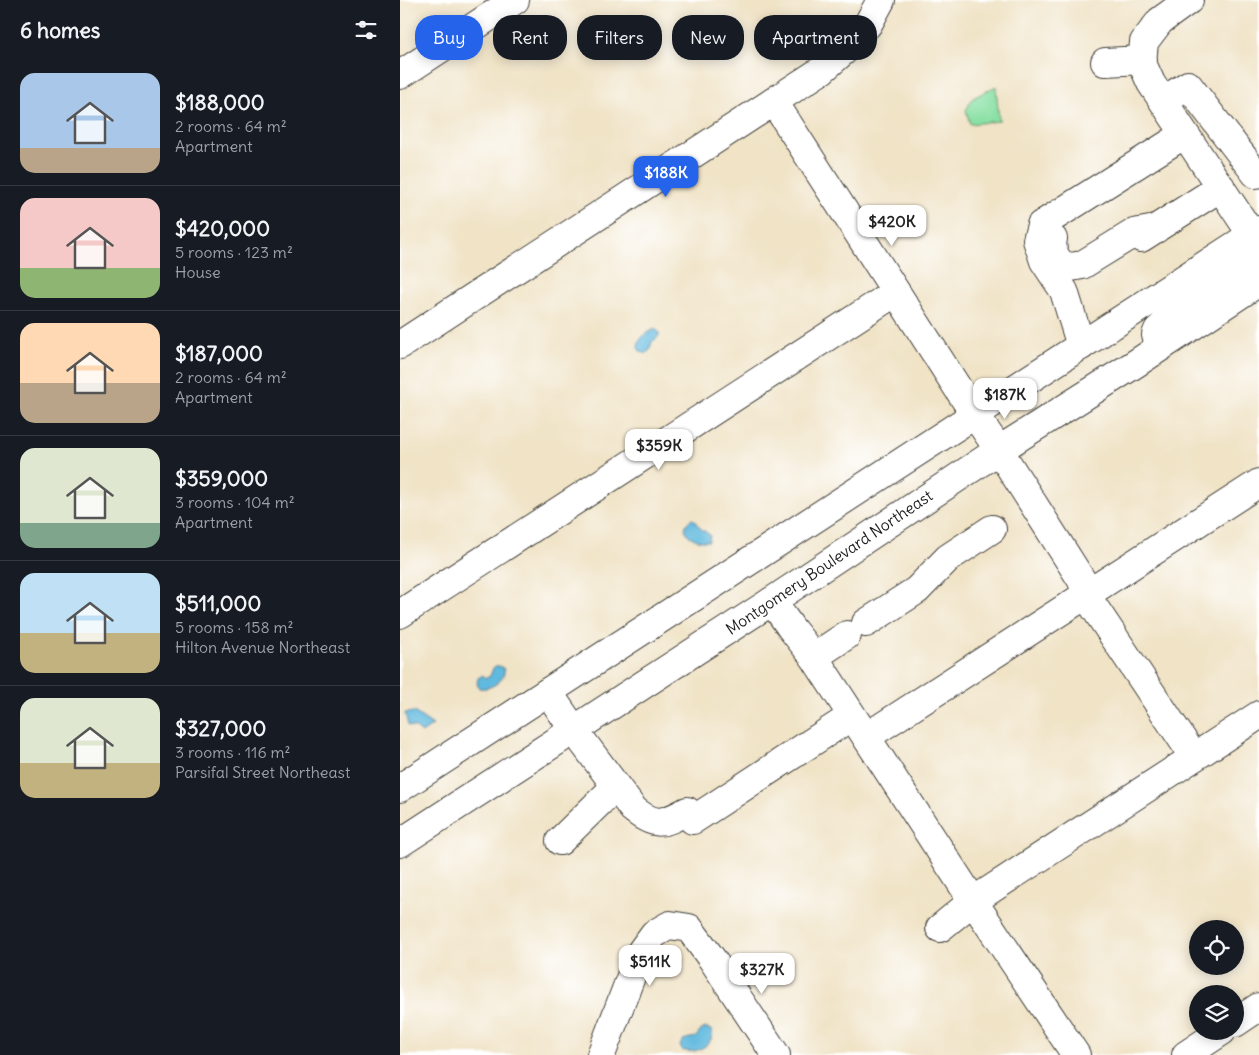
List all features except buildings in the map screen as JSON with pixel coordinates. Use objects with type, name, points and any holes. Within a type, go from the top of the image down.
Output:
[{"type":"street","points":[[400,75],[515,0]]},
{"type":"street","points":[[400,345],[822,70],[868,24],[881,0]]},
{"type":"street","points":[[1159,348],[1156,334],[1162,326],[1182,309],[1252,264],[1257,255],[1256,232],[1221,187],[1185,134],[1151,83],[1142,63],[1144,42],[1160,22],[1189,0]]},
{"type":"street","points":[[1104,62],[1143,60]]},
{"type":"street","points":[[1163,101],[1188,85],[1256,174],[1259,173]]},
{"type":"street","points":[[774,102],[1081,579],[1092,604],[1194,757]]},
{"type":"street","points":[[1081,346],[1064,291],[1044,260],[1037,240],[1041,225],[1185,134]]},
{"type":"street","points":[[1108,183],[1104,196],[1063,224],[1055,233],[1052,241],[1053,252],[1059,262],[1066,266],[1082,265],[1134,233],[1156,229]]},
{"type":"street","points":[[1062,289],[1221,187]]},
{"type":"street","points":[[400,788],[1256,232]]},
{"type":"street","name":"Montgomery Boulevard Northeast","points":[[400,843],[999,450],[1259,282]]},
{"type":"street","points":[[400,614],[896,292]]},
{"type":"street","points":[[548,692],[633,809],[653,821],[662,822],[690,816],[859,726],[1088,594],[1259,483]]},
{"type":"street","points":[[814,657],[916,590],[948,558],[992,529]]},
{"type":"street","points":[[772,600],[814,657],[1076,1055]]},
{"type":"street","points":[[940,928],[973,901],[1259,715]]},
{"type":"street","points":[[560,841],[616,786]]},
{"type":"street","points":[[601,1055],[640,954],[654,934],[670,925],[689,928],[776,1055]]},
{"type":"street","points":[[1244,1017],[1259,1007]]},
{"type":"street","points":[[1186,1055],[1208,1040]]},
{"type":"green space","points":[[996,86],[999,121],[970,124],[966,110],[973,98]]},
{"type":"water","points":[[655,329],[659,332],[659,336],[652,342],[646,354],[641,352],[638,344],[641,339]]},
{"type":"water","points":[[691,519],[695,520],[699,527],[710,535],[709,541],[698,540],[689,536],[685,528]]},
{"type":"water","points":[[495,666],[500,666],[504,669],[500,681],[488,688],[479,688],[478,678],[483,675],[486,678],[490,676]]},
{"type":"water","points":[[414,712],[433,725],[422,733],[416,728],[408,726],[405,713]]},
{"type":"water","points":[[705,1028],[712,1031],[712,1038],[706,1046],[694,1051],[682,1050],[680,1046],[683,1041],[696,1037]]}]
